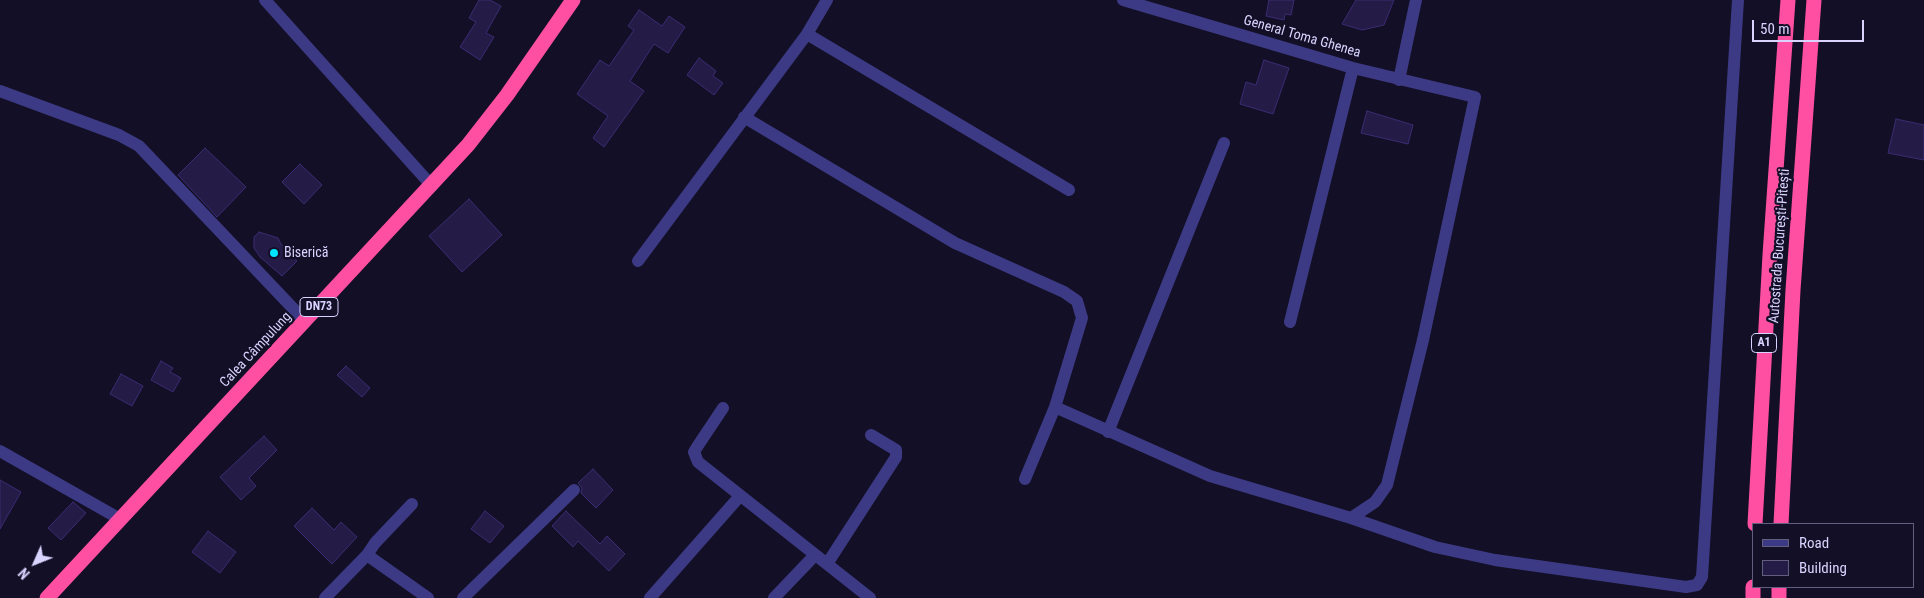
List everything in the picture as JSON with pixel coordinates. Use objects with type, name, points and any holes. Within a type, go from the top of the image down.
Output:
[{"type":"highway","name":"Calea Câmpulung","points":[[47,598],[432,186],[489,119],[572,0]]},
{"type":"highway","name":"Autostrada București-Pitești","points":[[1755,523],[1770,255],[1788,0]]},
{"type":"highway","name":"Autostrada București-Pitești","points":[[1781,523],[1793,300],[1814,0]]},
{"type":"street","points":[[265,0],[432,186]]},
{"type":"street","points":[[638,261],[807,34],[827,0]]},
{"type":"street","name":"General Toma Ghenea","points":[[1123,0],[1352,68],[1475,97],[1423,340],[1387,485],[1375,502],[1351,518]]},
{"type":"street","points":[[1399,80],[1416,0]]},
{"type":"street","points":[[1055,407],[1210,476],[1351,518],[1435,547],[1495,560],[1686,587],[1697,585],[1702,577],[1738,0]]},
{"type":"street","points":[[807,34],[1069,190]]},
{"type":"street","points":[[1290,322],[1352,68]]},
{"type":"street","points":[[0,91],[119,135],[139,146],[305,321]]},
{"type":"street","points":[[744,117],[955,243],[1064,292],[1077,301],[1082,318],[1055,407],[1025,479]]},
{"type":"street","points":[[1108,432],[1224,143]]},
{"type":"street","points":[[723,408],[697,447],[695,457],[704,468],[870,598]]},
{"type":"street","points":[[827,564],[896,457],[896,450],[871,435]]},
{"type":"street","points":[[0,451],[120,519]]},
{"type":"street","points":[[463,598],[574,490]]},
{"type":"street","points":[[650,598],[740,496]]},
{"type":"street","points":[[325,598],[367,555],[375,543],[412,504]]},
{"type":"street","points":[[367,555],[428,598]]},
{"type":"street","points":[[774,598],[815,555]]},
{"type":"building","points":[[479,0],[490,0],[501,6],[486,33],[494,37],[480,60],[460,47],[476,22],[469,18]]},
{"type":"building","points":[[1269,0],[1294,0],[1291,15],[1285,14],[1284,20],[1266,16]]},
{"type":"building","points":[[1356,0],[1394,0],[1384,25],[1362,30],[1342,24]]},
{"type":"building","points":[[639,10],[662,26],[669,16],[685,27],[668,53],[654,44],[630,81],[644,91],[604,147],[593,138],[608,116],[577,94],[600,60],[609,66],[634,30],[628,26]]},
{"type":"building","points":[[699,58],[716,71],[713,76],[723,83],[714,95],[687,75]]},
{"type":"building","points":[[1264,60],[1289,68],[1273,114],[1240,104],[1246,82],[1256,85]]},
{"type":"building","points":[[1367,111],[1413,125],[1408,144],[1361,133]]},
{"type":"building","points":[[1896,119],[1924,125],[1924,160],[1888,153]]},
{"type":"building","points":[[205,148],[246,187],[217,217],[178,175]]},
{"type":"building","points":[[300,164],[322,185],[304,204],[282,182]]},
{"type":"building","points":[[469,199],[502,235],[462,272],[429,236]]},
{"type":"building","points":[[259,232],[278,238],[281,244],[297,261],[282,276],[260,257],[254,248],[254,237]]},
{"type":"building","points":[[161,361],[173,368],[170,372],[181,378],[173,392],[151,380]]},
{"type":"building","points":[[346,366],[370,388],[362,397],[337,375]]},
{"type":"building","points":[[121,374],[143,386],[132,406],[110,394]]},
{"type":"building","points":[[264,436],[277,450],[249,478],[256,486],[241,500],[220,477]]},
{"type":"building","points":[[593,469],[613,490],[596,508],[581,493],[582,488],[578,483]]},
{"type":"building","points":[[0,480],[21,492],[0,529]]},
{"type":"building","points":[[73,502],[86,513],[61,540],[48,528]]},
{"type":"building","points":[[312,508],[334,530],[341,522],[357,537],[332,564],[294,526]]},
{"type":"building","points":[[485,511],[504,526],[490,543],[471,529]]},
{"type":"building","points":[[566,511],[600,544],[607,536],[625,554],[609,571],[578,541],[573,547],[552,526]]},
{"type":"building","points":[[208,531],[236,552],[220,573],[192,552]]},
{"type":"place","name":"Biserică","points":[[274,253]]}]
